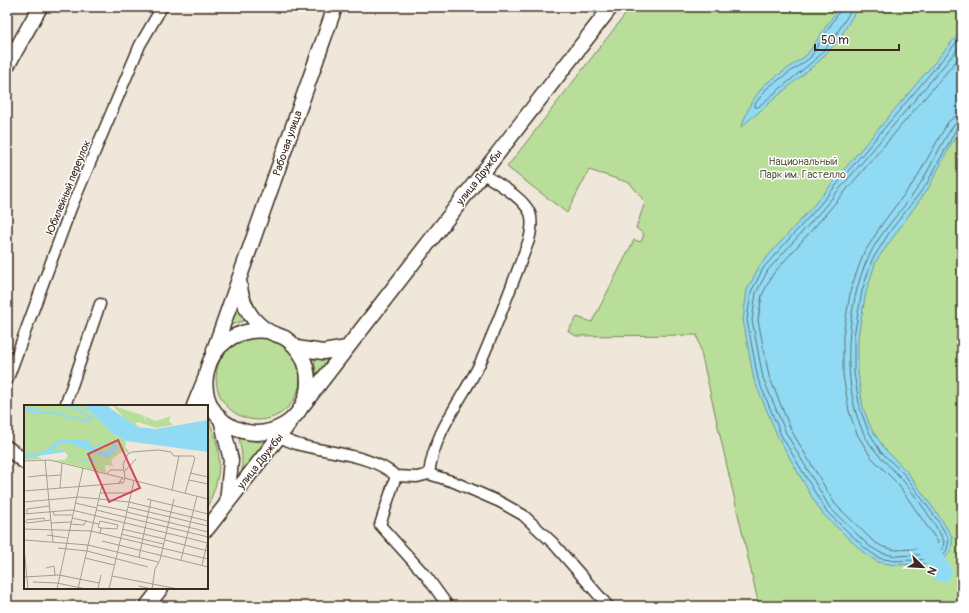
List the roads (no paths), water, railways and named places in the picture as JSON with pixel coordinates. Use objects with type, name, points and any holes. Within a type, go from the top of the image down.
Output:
[{"type":"main road","points":[[7,66],[40,7]]},
{"type":"main road","name":"Рабочая улица","points":[[211,360],[335,7]]},
{"type":"main road","name":"улица Дружбы","points":[[303,405],[611,7]]},
{"type":"main road","points":[[206,375],[209,398],[221,419],[238,429],[250,432],[264,432],[278,428],[294,417],[303,405],[308,390],[308,375],[304,361],[296,348],[284,338],[268,331],[254,318],[244,303],[239,280]]},
{"type":"main road","points":[[194,405],[211,360],[220,346],[234,335],[251,330],[268,331]]},
{"type":"main road","points":[[296,348],[323,352],[347,348]]},
{"type":"main road","name":"улица Дружбы","points":[[208,528],[294,417]]},
{"type":"main road","name":"улица Дружбы","points":[[221,419],[231,460],[226,504]]},
{"type":"main road","points":[[7,448],[24,461]]},
{"type":"main road","points":[[147,606],[160,589]]},
{"type":"street","name":"Юбилейный переулок","points":[[7,381],[71,208],[140,45],[162,7]]},
{"type":"street","points":[[429,474],[430,461],[438,438],[481,360],[530,240],[530,213],[522,201],[482,173]]},
{"type":"street","points":[[65,405],[100,304]]},
{"type":"street","points":[[264,432],[298,445],[348,456],[386,467],[396,476],[417,477],[429,474],[454,482],[500,502],[523,515],[553,543],[608,606]]},
{"type":"street","points":[[396,476],[380,525],[427,577],[448,606]]},
{"type":"water","points":[[839,7],[858,7],[838,41],[819,61],[741,127],[751,103],[764,85],[807,55]]},
{"type":"water","points":[[962,30],[962,128],[951,144],[929,187],[876,261],[866,292],[858,336],[858,373],[863,408],[871,428],[884,448],[908,473],[953,538],[951,551],[944,559],[933,563],[895,565],[878,562],[864,553],[823,514],[813,499],[778,437],[754,380],[743,320],[747,290],[760,265],[814,205]]},
{"type":"waterway","points":[[922,540],[942,572]]},
{"type":"park label","name":"Национальный Парк им. Гастелло","points":[[803,167]]}]
